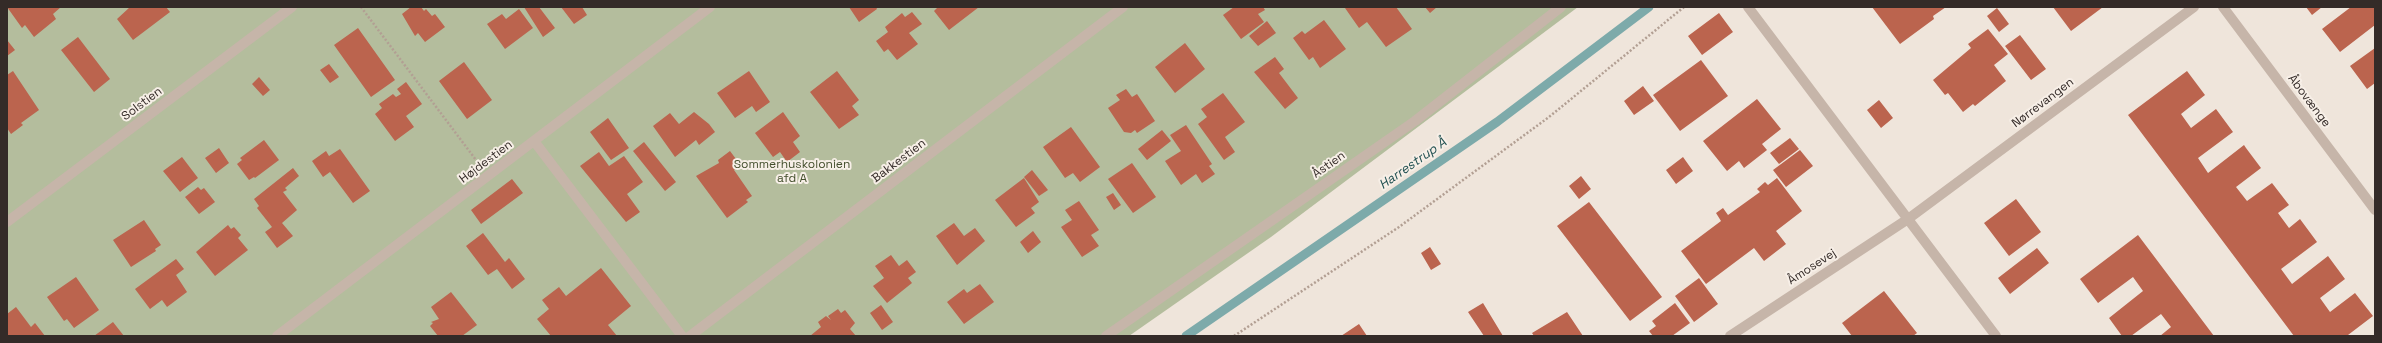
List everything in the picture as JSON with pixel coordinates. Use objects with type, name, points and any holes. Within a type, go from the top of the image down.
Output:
[{"type":"street","name":"Solstien","points":[[7,222],[292,7]]},
{"type":"street","name":"Højdestien","points":[[277,336],[710,7]]},
{"type":"street","name":"Bakkestien","points":[[690,336],[1123,7]]},
{"type":"street","name":"Åstien","points":[[1106,336],[1415,121],[1561,7]]},
{"type":"street","points":[[1748,7],[1996,336]]},
{"type":"street","name":"Nørrevangen","points":[[1908,220],[2194,7]]},
{"type":"street","name":"Åbovænge","points":[[2223,7],[2375,210]]},
{"type":"street","points":[[534,141],[682,336]]},
{"type":"street","name":"Åmosevej","points":[[1730,336],[1908,220]]},
{"type":"path","points":[[361,7],[488,176]]},
{"type":"path","points":[[1234,336],[1399,227],[1549,117],[1684,7]]},
{"type":"green space","name":"Sommerhuskolonien afd A","points":[[7,7],[1578,7],[1271,237],[1129,336],[7,336]]},
{"type":"building","points":[[7,7],[61,7],[53,14],[56,19],[34,37],[25,25],[22,28]]},
{"type":"building","points":[[130,7],[166,7],[170,12],[133,40],[117,19]]},
{"type":"building","points":[[411,7],[421,7],[424,11],[426,9],[432,16],[435,14],[445,27],[425,42],[418,33],[415,36],[402,14]]},
{"type":"building","points":[[524,7],[539,7],[555,28],[543,37]]},
{"type":"building","points":[[561,7],[582,7],[587,15],[574,24]]},
{"type":"building","points":[[849,7],[876,7],[877,9],[859,22]]},
{"type":"building","points":[[938,7],[979,7],[949,30],[934,11]]},
{"type":"building","points":[[1234,7],[1263,7],[1265,10],[1258,14],[1264,22],[1241,39],[1223,15]]},
{"type":"building","points":[[1396,7],[1412,29],[1386,47],[1367,22],[1359,28],[1345,8]]},
{"type":"building","points":[[1425,7],[1437,7],[1430,13]]},
{"type":"building","points":[[1872,7],[1946,7],[1933,16],[1934,19],[1900,44]]},
{"type":"building","points":[[2053,7],[2103,7],[2071,31]]},
{"type":"building","points":[[2306,7],[2322,7],[2312,15]]},
{"type":"building","points":[[2351,7],[2375,7],[2375,25],[2340,52],[2322,29]]},
{"type":"building","points":[[1997,8],[2009,24],[1999,32],[1987,16]]},
{"type":"building","points":[[519,9],[533,28],[505,49],[487,24],[502,14],[506,19]]},
{"type":"building","points":[[912,12],[922,24],[909,33],[918,44],[897,60],[888,49],[884,52],[876,41],[888,32],[885,27],[902,13],[905,17]]},
{"type":"building","points":[[1719,13],[1733,32],[1702,55],[1688,36]]},
{"type":"building","points":[[1324,20],[1346,49],[1320,68],[1313,57],[1309,60],[1293,38],[1302,31],[1305,34]]},
{"type":"building","points":[[1267,21],[1276,33],[1258,46],[1249,36]]},
{"type":"building","points":[[358,28],[395,80],[371,97],[334,45]]},
{"type":"building","points":[[1988,29],[2008,54],[1994,65],[2006,81],[1975,106],[1973,104],[1963,112],[1948,93],[1945,95],[1933,80],[1971,48],[1968,44]]},
{"type":"building","points":[[2020,35],[2046,69],[2031,80],[2005,46]]},
{"type":"building","points":[[78,37],[110,79],[94,92],[61,50]]},
{"type":"building","points":[[7,40],[15,50],[7,56]]},
{"type":"building","points":[[1185,43],[1205,69],[1175,93],[1155,67]]},
{"type":"building","points":[[2375,48],[2375,83],[2367,89],[2350,66]]},
{"type":"building","points":[[1275,57],[1284,69],[1279,73],[1298,98],[1285,109],[1254,72]]},
{"type":"building","points":[[1701,60],[1728,96],[1680,131],[1653,95]]},
{"type":"building","points":[[464,62],[492,100],[467,119],[439,81]]},
{"type":"building","points":[[329,64],[339,77],[330,83],[320,70]]},
{"type":"building","points":[[13,71],[39,110],[21,123],[23,125],[11,134],[7,128],[7,75]]},
{"type":"building","points":[[749,71],[770,102],[756,112],[752,106],[735,118],[717,93]]},
{"type":"building","points":[[837,71],[859,100],[852,106],[859,115],[839,129],[810,92]]},
{"type":"building","points":[[2187,71],[2205,95],[2181,114],[2191,128],[2216,109],[2233,132],[2198,158],[2208,173],[2244,145],[2261,168],[2236,187],[2247,201],[2272,183],[2289,205],[2278,213],[2289,228],[2300,219],[2317,242],[2281,269],[2292,284],[2328,256],[2345,279],[2320,298],[2330,312],[2355,293],[2373,316],[2348,335],[2349,336],[2294,336],[2128,115]]},
{"type":"building","points":[[259,77],[270,90],[263,96],[252,84]]},
{"type":"building","points":[[406,82],[422,104],[406,116],[414,127],[395,141],[375,114],[382,108],[379,104],[393,94],[396,97],[401,94],[397,89]]},
{"type":"building","points":[[1643,86],[1654,101],[1634,115],[1624,101]]},
{"type":"building","points":[[1126,89],[1132,97],[1137,94],[1155,121],[1137,133],[1135,130],[1131,133],[1124,132],[1108,108],[1120,100],[1116,95]]},
{"type":"building","points":[[1223,93],[1245,122],[1225,137],[1235,152],[1224,160],[1198,124],[1207,117],[1201,109]]},
{"type":"building","points":[[1757,99],[1781,129],[1762,144],[1767,150],[1744,168],[1739,161],[1727,171],[1703,141]]},
{"type":"building","points":[[1879,100],[1893,118],[1881,128],[1867,110]]},
{"type":"building","points":[[694,112],[709,124],[715,132],[699,145],[696,140],[675,157],[653,126],[670,113],[679,124]]},
{"type":"building","points":[[783,112],[800,136],[793,142],[800,152],[787,162],[780,152],[773,157],[755,133]]},
{"type":"building","points":[[608,118],[629,148],[611,160],[590,132]]},
{"type":"building","points":[[1186,125],[1212,164],[1209,166],[1215,174],[1202,183],[1196,174],[1181,185],[1165,161],[1181,151],[1170,135]]},
{"type":"building","points":[[1071,127],[1100,167],[1080,182],[1073,173],[1065,178],[1043,147]]},
{"type":"building","points":[[1162,130],[1171,141],[1147,160],[1138,149]]},
{"type":"building","points":[[1790,138],[1799,149],[1779,164],[1770,153]]},
{"type":"building","points":[[264,140],[279,160],[255,178],[254,177],[249,180],[237,164],[242,160],[240,158]]},
{"type":"building","points":[[644,142],[676,182],[665,191],[633,151]]},
{"type":"building","points":[[219,148],[229,163],[216,173],[205,158]]},
{"type":"building","points":[[340,149],[370,191],[353,203],[330,172],[323,177],[312,161],[326,151],[329,156]]},
{"type":"building","points":[[1800,150],[1813,166],[1786,187],[1773,170]]},
{"type":"building","points":[[730,151],[739,163],[735,165],[737,168],[734,170],[752,196],[746,200],[748,202],[727,218],[696,176],[719,163],[718,160]]},
{"type":"building","points":[[599,152],[609,166],[624,156],[643,182],[627,194],[640,212],[626,222],[580,166]]},
{"type":"building","points":[[182,157],[198,178],[180,192],[163,171]]},
{"type":"building","points":[[1683,157],[1693,171],[1676,184],[1666,170]]},
{"type":"building","points":[[1132,163],[1156,197],[1133,213],[1108,179]]},
{"type":"building","points":[[293,168],[299,176],[285,188],[287,190],[283,192],[297,210],[282,223],[293,236],[277,248],[265,232],[272,227],[257,208],[259,206],[254,199]]},
{"type":"building","points":[[1032,170],[1048,190],[1039,196],[1024,177]]},
{"type":"building","points":[[1581,176],[1591,189],[1579,199],[1569,186]]},
{"type":"building","points":[[1024,178],[1039,202],[1031,208],[1035,213],[1016,227],[995,200]]},
{"type":"building","points":[[1777,178],[1802,211],[1776,231],[1786,244],[1764,261],[1754,248],[1706,284],[1681,251],[1721,221],[1716,213],[1723,208],[1728,215],[1760,192],[1757,189],[1765,182],[1768,185]]},
{"type":"building","points":[[512,179],[523,193],[481,224],[471,210]]},
{"type":"building","points":[[198,187],[201,190],[204,188],[215,202],[199,214],[185,197]]},
{"type":"building","points":[[1113,193],[1121,205],[1114,210],[1106,197]]},
{"type":"building","points":[[2016,199],[2041,232],[2009,256],[1984,223]]},
{"type":"building","points":[[1079,201],[1099,230],[1091,235],[1099,246],[1082,257],[1061,227],[1072,220],[1065,210]]},
{"type":"building","points":[[1589,202],[1662,297],[1630,321],[1557,226]]},
{"type":"building","points":[[144,220],[161,245],[155,249],[156,251],[131,267],[113,240]]},
{"type":"building","points":[[954,223],[964,236],[975,228],[985,241],[957,265],[936,236]]},
{"type":"building","points":[[228,225],[231,229],[234,227],[241,235],[238,238],[248,250],[215,276],[196,252]]},
{"type":"building","points":[[1033,231],[1041,242],[1028,253],[1020,242]]},
{"type":"building","points":[[483,233],[505,262],[509,258],[525,279],[512,289],[497,269],[488,275],[466,246]]},
{"type":"building","points":[[2138,235],[2214,336],[2160,336],[2171,327],[2161,314],[2131,336],[2122,336],[2109,318],[2143,291],[2133,277],[2098,303],[2080,279]]},
{"type":"building","points":[[1430,247],[1441,264],[1431,270],[1421,253]]},
{"type":"building","points":[[2037,248],[2049,263],[2010,294],[1998,278]]},
{"type":"building","points":[[891,255],[899,266],[907,260],[916,272],[908,278],[912,283],[887,303],[873,286],[884,278],[875,266]]},
{"type":"building","points":[[176,259],[184,269],[176,275],[187,292],[167,307],[162,300],[150,309],[135,289]]},
{"type":"building","points":[[601,268],[631,306],[608,325],[617,336],[551,336],[537,319],[549,309],[542,300],[559,287],[566,296]]},
{"type":"building","points":[[76,277],[99,310],[74,328],[67,319],[64,321],[47,297]]},
{"type":"building","points":[[1699,278],[1718,304],[1694,322],[1675,296]]},
{"type":"building","points":[[980,284],[994,302],[964,324],[947,302],[964,289],[967,293]]},
{"type":"building","points":[[1884,291],[1917,333],[1913,336],[1852,336],[1842,323]]},
{"type":"building","points":[[451,292],[477,325],[462,336],[438,336],[430,326],[433,323],[431,322],[439,319],[431,307]]},
{"type":"building","points":[[1483,303],[1503,336],[1484,336],[1468,312]]},
{"type":"building","points":[[1675,303],[1690,323],[1672,336],[1653,336],[1649,331],[1656,326],[1652,321]]},
{"type":"building","points":[[881,305],[893,322],[882,330],[870,313]]},
{"type":"building","points":[[16,307],[31,327],[35,323],[45,336],[7,336],[7,314]]},
{"type":"building","points":[[838,309],[841,313],[845,310],[855,323],[850,329],[856,336],[810,336],[821,327],[818,322],[826,316],[831,320],[828,316]]},
{"type":"building","points":[[1567,312],[1583,336],[1534,336],[1532,333]]},
{"type":"building","points":[[113,322],[124,336],[94,336]]},
{"type":"building","points":[[1359,324],[1367,336],[1341,336]]},
{"type":"waterway","name":"Harrestrup Å","points":[[1186,336],[1497,122],[1649,7]]}]
